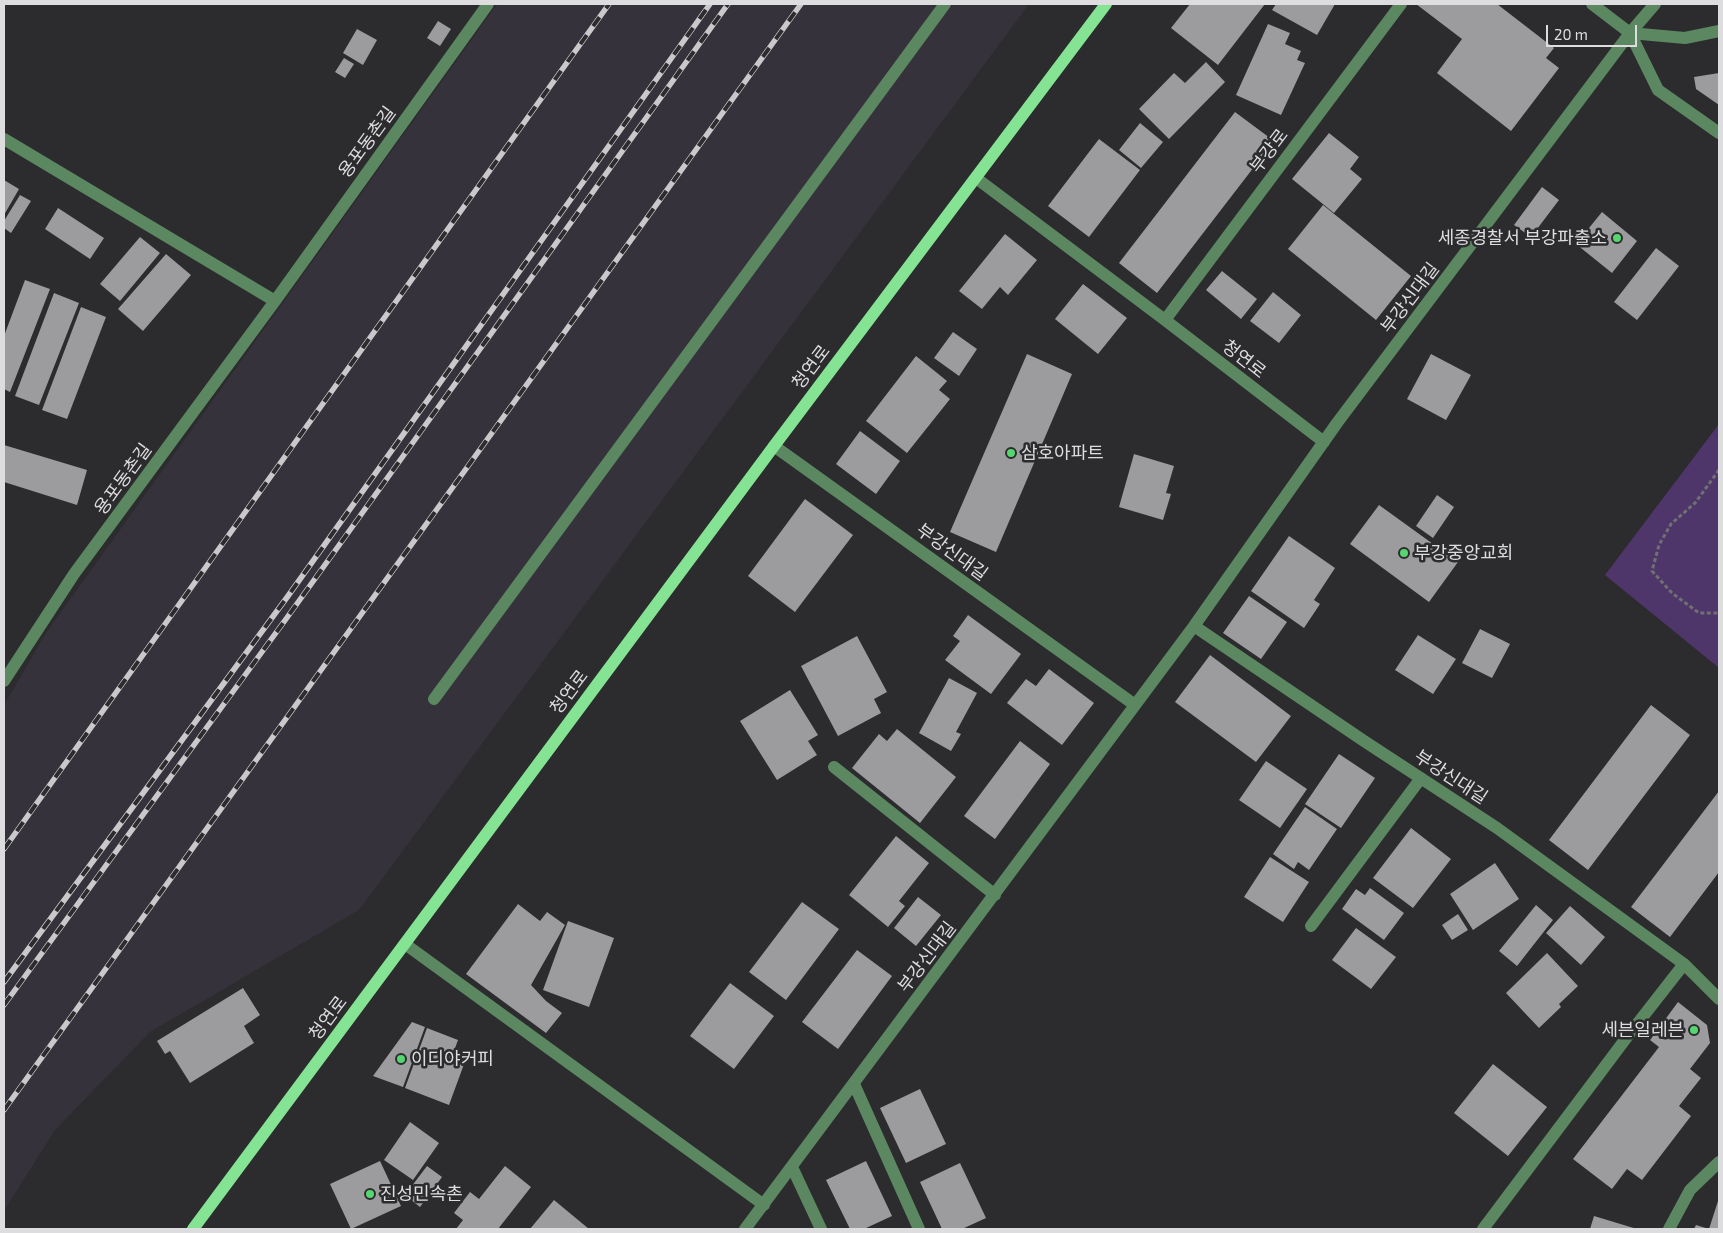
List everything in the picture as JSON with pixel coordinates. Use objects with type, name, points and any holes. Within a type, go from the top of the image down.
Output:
[{"type":"main road","name":"청연로","points":[[193,1229],[774,446],[1106,4]]},
{"type":"street","name":"용포동촌길","points":[[4,681],[74,574],[275,301],[488,4]]},
{"type":"street","points":[[434,699],[945,4]]},
{"type":"street","name":"부강로","points":[[1164,320],[1401,4]]},
{"type":"street","points":[[1592,4],[1630,32],[1658,90],[1719,133]]},
{"type":"street","name":"부강신대길","points":[[745,1229],[1194,626],[1324,442],[1630,32],[1655,4]]},
{"type":"street","points":[[1630,32],[1685,38],[1719,31]]},
{"type":"street","points":[[4,139],[275,301]]},
{"type":"street","name":"청연로","points":[[976,178],[1324,442]]},
{"type":"street","name":"부강신대길","points":[[774,446],[1135,705]]},
{"type":"street","name":"부강신대길","points":[[1194,626],[1497,828],[1684,964],[1719,999]]},
{"type":"street","points":[[834,768],[995,894]]},
{"type":"street","points":[[1311,926],[1421,778]]},
{"type":"street","points":[[405,944],[764,1205]]},
{"type":"street","points":[[1483,1229],[1684,964]]},
{"type":"street","points":[[854,1084],[918,1229]]},
{"type":"street","points":[[1668,1229],[1690,1190],[1719,1162]]},
{"type":"street","points":[[792,1167],[821,1229]]},
{"type":"path","points":[[1719,470],[1695,503],[1671,524],[1659,545],[1652,571],[1672,593],[1700,613],[1719,613]]},
{"type":"shaded area","points":[[497,4],[1029,4],[359,910],[150,1032],[55,1130],[4,1211],[4,705],[46,633]]},
{"type":"shaded area","points":[[1719,424],[1719,668],[1605,575]]},
{"type":"building","points":[[1190,4],[1265,4],[1218,65],[1171,28]]},
{"type":"building","points":[[1276,4],[1335,4],[1317,35],[1272,10]]},
{"type":"building","points":[[1416,4],[1497,4],[1554,48],[1546,58],[1559,68],[1511,131],[1437,73],[1462,39]]},
{"type":"building","points":[[438,21],[451,29],[440,46],[427,38]]},
{"type":"building","points":[[1268,24],[1290,33],[1285,44],[1301,51],[1297,60],[1305,63],[1281,115],[1236,95]]},
{"type":"building","points":[[357,29],[377,40],[363,65],[343,53]]},
{"type":"building","points":[[344,58],[354,64],[345,78],[335,72]]},
{"type":"building","points":[[1206,62],[1225,82],[1169,139],[1139,109],[1174,73],[1185,83]]},
{"type":"building","points":[[1719,73],[1719,105],[1696,89],[1694,77]]},
{"type":"building","points":[[1235,112],[1274,141],[1157,293],[1119,263]]},
{"type":"building","points":[[1140,123],[1163,142],[1141,168],[1119,150]]},
{"type":"building","points":[[1329,133],[1359,157],[1350,169],[1362,179],[1334,213],[1292,179]]},
{"type":"building","points":[[1099,139],[1140,170],[1089,237],[1048,206]]},
{"type":"building","points":[[4,180],[19,189],[4,215]]},
{"type":"building","points":[[1542,187],[1559,200],[1531,237],[1514,225]]},
{"type":"building","points":[[20,195],[31,201],[11,233],[4,228],[4,221]]},
{"type":"building","points":[[1323,205],[1411,276],[1376,320],[1288,249]]},
{"type":"building","points":[[58,208],[104,238],[90,259],[45,229]]},
{"type":"building","points":[[1602,212],[1637,241],[1612,273],[1576,244]]},
{"type":"building","points":[[1005,234],[1037,260],[1008,295],[1000,287],[982,309],[959,291]]},
{"type":"building","points":[[140,237],[160,253],[120,301],[100,284]]},
{"type":"building","points":[[1656,248],[1679,266],[1637,320],[1614,302]]},
{"type":"building","points":[[166,254],[191,275],[143,331],[118,309]]},
{"type":"building","points":[[1222,271],[1257,299],[1241,319],[1206,290]]},
{"type":"building","points":[[25,280],[50,289],[10,392],[4,389],[4,336]]},
{"type":"building","points":[[1083,284],[1127,318],[1098,354],[1055,319]]},
{"type":"building","points":[[1273,292],[1301,315],[1279,343],[1250,321]]},
{"type":"building","points":[[54,293],[79,303],[39,405],[15,396]]},
{"type":"building","points":[[81,307],[106,317],[67,419],[42,410]]},
{"type":"building","points":[[953,332],[977,349],[959,376],[934,358]]},
{"type":"building","name":"삼호아파트","points":[[1027,354],[1072,374],[996,552],[950,532]]},
{"type":"building","points":[[1431,354],[1471,375],[1446,420],[1407,399]]},
{"type":"building","points":[[916,356],[947,381],[939,390],[950,399],[907,453],[866,421]]},
{"type":"building","points":[[860,431],[900,461],[876,494],[836,464]]},
{"type":"building","points":[[4,445],[87,470],[77,505],[4,482]]},
{"type":"building","points":[[1134,454],[1174,466],[1166,493],[1171,494],[1163,520],[1119,507]]},
{"type":"building","points":[[1437,495],[1454,507],[1433,538],[1416,526]]},
{"type":"building","points":[[805,499],[853,535],[795,612],[748,576]]},
{"type":"building","name":"부강중앙교회","points":[[1379,505],[1458,562],[1429,602],[1350,544]]},
{"type":"building","points":[[1289,536],[1335,568],[1314,600],[1320,604],[1304,628],[1251,591]]},
{"type":"building","points":[[1249,596],[1287,622],[1261,659],[1223,633]]},
{"type":"building","points":[[968,615],[1021,654],[991,694],[945,660],[960,641],[953,636]]},
{"type":"building","points":[[1480,629],[1510,644],[1492,678],[1462,663]]},
{"type":"building","points":[[1418,635],[1456,659],[1433,694],[1395,670]]},
{"type":"building","points":[[857,636],[887,692],[874,699],[881,713],[838,736],[801,666]]},
{"type":"building","points":[[1210,655],[1291,716],[1256,762],[1175,702]]},
{"type":"building","points":[[1049,669],[1094,703],[1062,745],[1007,703],[1026,679],[1036,686]]},
{"type":"building","points":[[949,678],[977,693],[956,732],[961,734],[951,751],[919,733]]},
{"type":"building","points":[[790,690],[818,735],[808,741],[817,755],[777,780],[740,721]]},
{"type":"building","points":[[1651,705],[1690,735],[1588,870],[1549,840]]},
{"type":"building","points":[[897,729],[956,777],[920,823],[852,768],[879,734],[887,741]]},
{"type":"building","points":[[1020,741],[1050,764],[995,839],[964,816]]},
{"type":"building","points":[[1339,754],[1375,778],[1341,828],[1305,804]]},
{"type":"building","points":[[1266,761],[1307,789],[1280,828],[1239,800]]},
{"type":"building","points":[[1719,791],[1719,872],[1670,937],[1631,907]]},
{"type":"building","points":[[1305,807],[1337,829],[1309,870],[1298,862],[1294,869],[1273,854]]},
{"type":"building","points":[[1411,828],[1451,859],[1413,908],[1373,878]]},
{"type":"building","points":[[896,836],[929,863],[899,901],[905,906],[888,927],[849,895]]},
{"type":"building","points":[[1270,857],[1309,882],[1283,922],[1244,897]]},
{"type":"building","points":[[1495,863],[1519,899],[1473,930],[1450,894]]},
{"type":"building","points":[[1370,888],[1404,913],[1384,940],[1342,909],[1356,889],[1365,895]]},
{"type":"building","points":[[918,897],[941,915],[916,946],[894,928]]},
{"type":"building","points":[[802,902],[839,929],[786,1000],[749,972]]},
{"type":"building","points":[[518,904],[540,921],[547,912],[565,925],[531,985],[546,1001],[562,1013],[546,1033],[466,974]]},
{"type":"building","points":[[1536,905],[1553,920],[1517,966],[1499,951]]},
{"type":"building","points":[[1570,906],[1605,937],[1581,965],[1546,933]]},
{"type":"building","points":[[1458,914],[1468,930],[1452,940],[1442,925]]},
{"type":"building","points":[[568,921],[614,938],[589,1007],[543,990]]},
{"type":"building","points":[[1356,928],[1396,957],[1371,989],[1332,960]]},
{"type":"building","points":[[857,950],[892,976],[838,1049],[802,1022]]},
{"type":"building","points":[[1547,953],[1578,986],[1559,1004],[1561,1007],[1539,1028],[1506,993]]},
{"type":"building","points":[[730,983],[774,1016],[734,1069],[690,1036]]},
{"type":"building","points":[[243,988],[260,1015],[244,1026],[254,1043],[190,1083],[170,1051],[165,1054],[157,1041]]},
{"type":"building","points":[[1678,1002],[1707,1025],[1710,1043],[1690,1069],[1701,1078],[1679,1106],[1691,1116],[1642,1180],[1627,1169],[1612,1189],[1573,1159],[1659,1047],[1650,1040]]},
{"type":"building","points":[[412,1022],[425,1027],[403,1087],[373,1076]]},
{"type":"building","points":[[427,1028],[458,1040],[454,1051],[467,1056],[449,1105],[405,1088]]},
{"type":"building","points":[[1493,1064],[1547,1107],[1508,1156],[1454,1113]]},
{"type":"building","points":[[920,1089],[946,1144],[906,1163],[880,1108]]},
{"type":"building","points":[[410,1122],[439,1143],[413,1180],[384,1160]]},
{"type":"building","points":[[380,1161],[401,1206],[351,1229],[330,1184]]},
{"type":"building","points":[[866,1161],[892,1216],[864,1229],[850,1229],[826,1180]]},
{"type":"building","points":[[960,1163],[986,1218],[962,1229],[942,1229],[920,1182]]},
{"type":"building","points":[[427,1166],[442,1177],[420,1207],[405,1195]]},
{"type":"building","points":[[505,1166],[531,1187],[498,1229],[456,1229],[463,1220],[454,1213],[470,1192],[479,1199]]},
{"type":"building","points":[[1719,1198],[1719,1229],[1709,1229]]},
{"type":"building","points":[[554,1200],[589,1229],[530,1229]]},
{"type":"building","points":[[1594,1216],[1637,1229],[1590,1229]]},
{"type":"building","points":[[1696,1225],[1709,1229],[1694,1229]]},
{"type":"railway","points":[[4,849],[609,4]]},
{"type":"railway","points":[[4,982],[288,596],[710,4]]},
{"type":"railway","points":[[4,1005],[286,619],[728,4]]},
{"type":"railway","points":[[4,1110],[801,4]]},
{"type":"place","name":"세종경찰서 부강파출소","points":[[1617,238]]},
{"type":"place","name":"삼호아파트","points":[[1011,453]]},
{"type":"place","name":"부강중앙교회","points":[[1404,553]]},
{"type":"place","name":"세븐일레븐","points":[[1694,1030]]},
{"type":"place","name":"이디야커피","points":[[401,1059]]},
{"type":"place","name":"진성민속촌","points":[[370,1194]]}]
